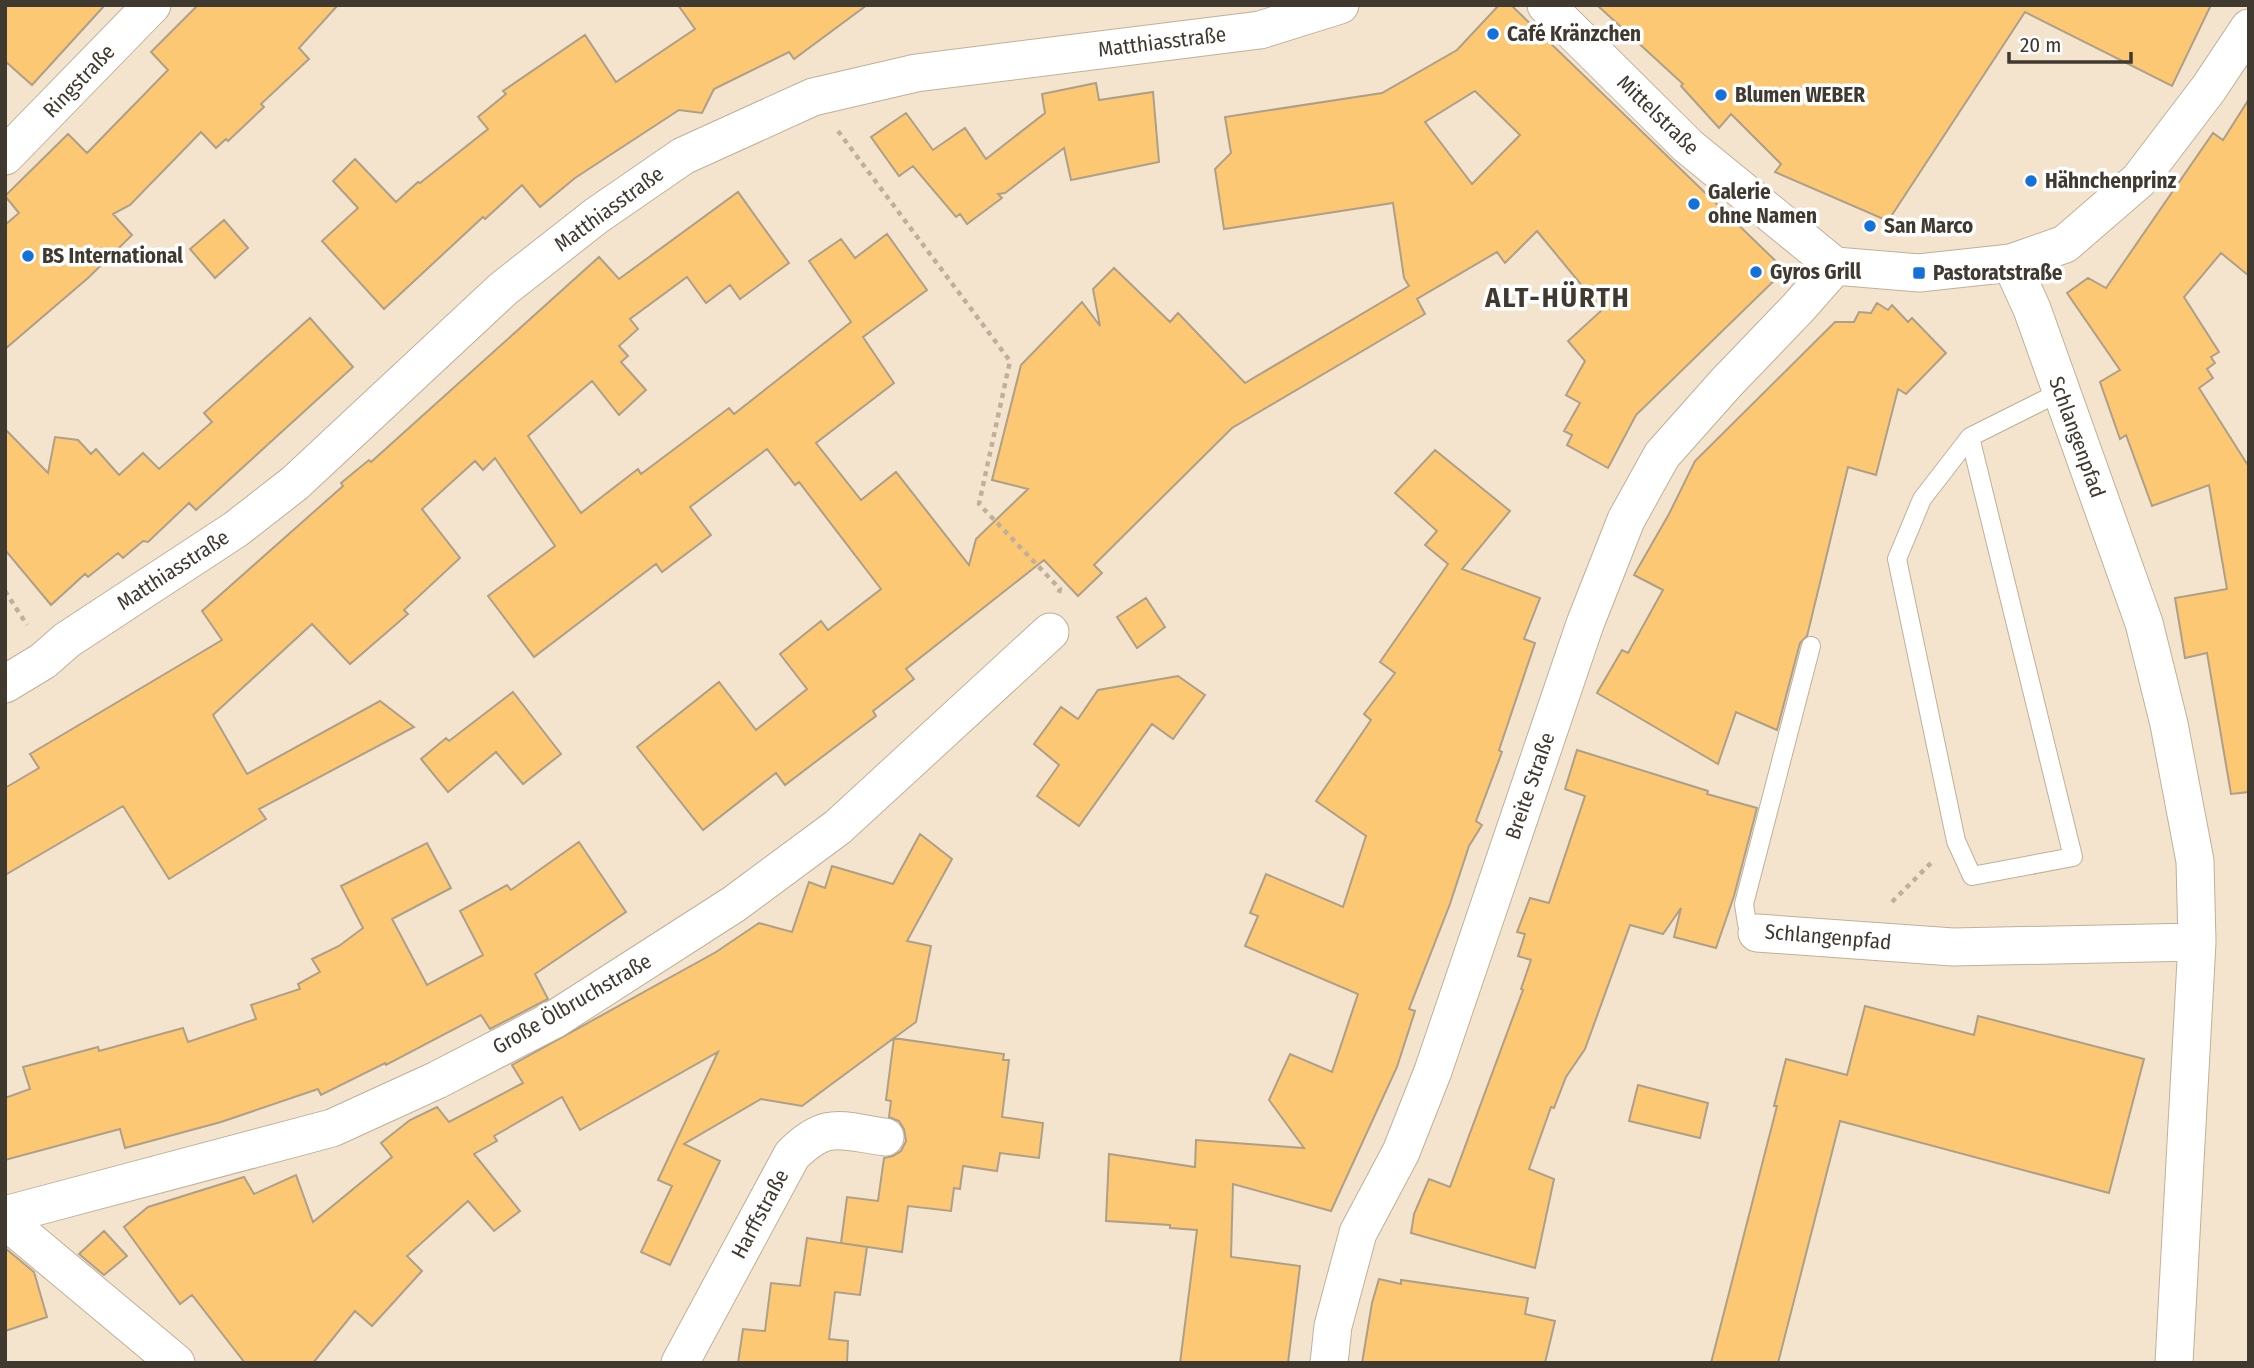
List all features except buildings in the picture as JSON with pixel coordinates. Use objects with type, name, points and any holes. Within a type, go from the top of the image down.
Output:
[{"type":"street","name":"Ringstraße","points":[[5,156],[152,5]]},
{"type":"street","name":"Matthiasstraße","points":[[5,684],[236,529],[295,483],[503,289],[596,216],[683,156],[813,97],[916,73],[1260,30],[1340,5]]},
{"type":"street","name":"Mittelstraße","points":[[1546,5],[1688,146],[1835,266]]},
{"type":"street","points":[[1835,266],[1919,273],[2011,263],[2065,244],[2139,180],[2209,88],[2249,28]]},
{"type":"street","name":"Schlangenpfad","points":[[2011,263],[2032,309],[2144,623],[2166,712],[2195,861],[2197,942],[2175,1363]]},
{"type":"street","name":"Breite Straße","points":[[1329,1363],[1334,1326],[1358,1233],[1401,1152],[1433,1071],[1585,624],[1626,520],[1662,455],[1835,266]]},
{"type":"street","name":"Große Ölbruchstraße","points":[[5,1217],[332,1128],[437,1080],[555,1019],[734,904],[838,827],[1050,632]]},
{"type":"street","name":"Schlangenpfad","points":[[1757,933],[1953,947],[2197,942]]},
{"type":"street","name":"Harffstraße","points":[[680,1363],[792,1155],[810,1137],[830,1129],[885,1137]]},
{"type":"street","name":"Große Ölbruchstraße","points":[[5,1217],[176,1363]]},
{"type":"lane","points":[[1970,437],[2073,857],[1972,876],[1956,841],[1896,559],[1922,499],[1970,437],[2060,392]]},
{"type":"lane","name":"Schlangenpfad","points":[[1757,933],[1747,924],[1744,904],[1811,646]]},
{"type":"path","points":[[813,97],[1010,360],[979,504],[1060,589],[1050,632]]},
{"type":"path","points":[[1856,941],[1909,884],[1956,841]]},
{"type":"place","name":"Café Kränzchen","points":[[1493,34]]},
{"type":"place","name":"Blumen WEBER","points":[[1721,95]]},
{"type":"place","name":"Hähnchenprinz","points":[[2031,181]]},
{"type":"place","name":"Galerie ohne Namen","points":[[1694,204]]},
{"type":"place","name":"San Marco","points":[[1870,226]]},
{"type":"place","name":"BS International","points":[[28,256]]},
{"type":"place","name":"Gyros Grill","points":[[1756,272]]},
{"type":"place","name":"Pastoratstraße","points":[[1919,273]]},
{"type":"district","name":"ALT-HÜRTH","points":[[1558,297]]}]
